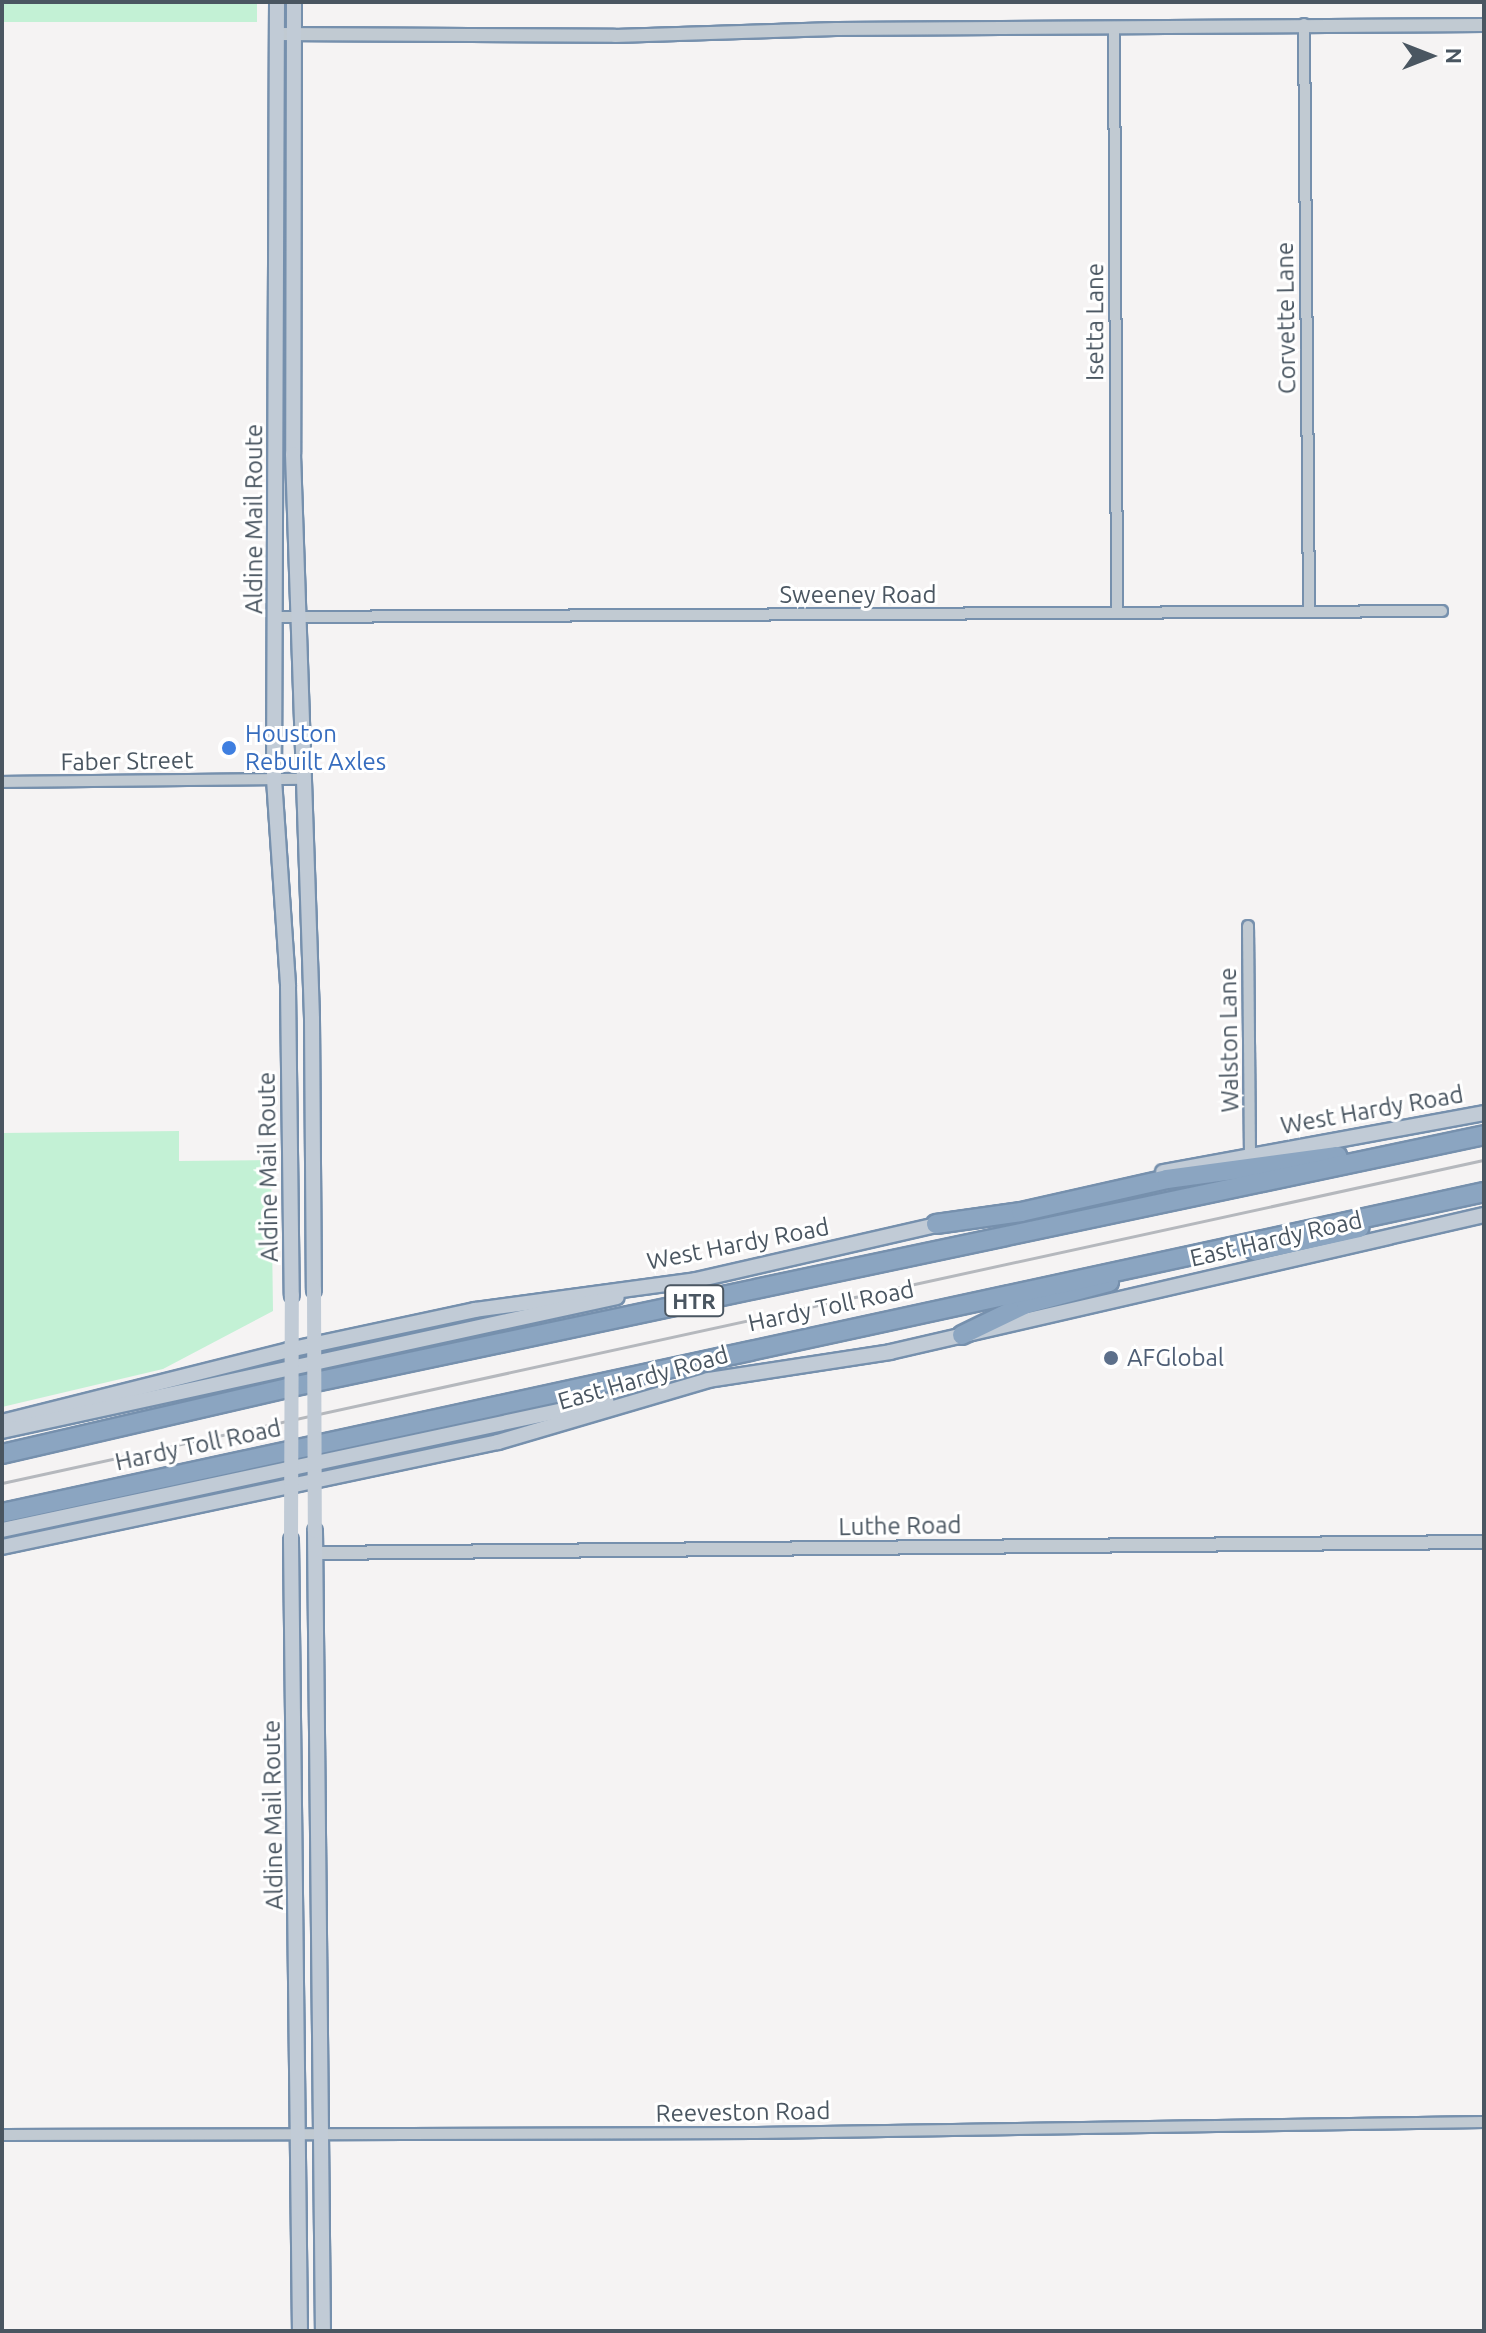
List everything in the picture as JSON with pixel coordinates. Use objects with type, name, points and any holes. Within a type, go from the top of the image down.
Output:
[{"type":"highway","name":"Hardy Toll Road","points":[[2,1454],[318,1382],[1484,1135]]},
{"type":"highway","points":[[936,1224],[1304,1157],[1388,1154]]},
{"type":"highway","name":"Hardy Toll Road","points":[[2,1513],[1327,1222],[1484,1195]]},
{"type":"highway","points":[[962,1335],[1026,1304],[1100,1284],[1484,1195]]},
{"type":"main road","name":"Aldine Mail Route","points":[[277,2],[274,779],[284,940],[292,1295],[291,1540],[300,2331]]},
{"type":"main road","name":"Aldine Mail Route","points":[[294,2],[294,388],[301,779],[313,1136],[321,2331]]},
{"type":"main road","points":[[276,213],[293,211]]},
{"type":"main road","points":[[277,390],[294,388]]},
{"type":"main road","points":[[276,550],[298,549]]},
{"type":"main road","points":[[284,940],[308,938]]},
{"type":"main road","name":"West Hardy Road","points":[[2,1422],[258,1357],[475,1310],[696,1280],[1250,1153],[1484,1113]]},
{"type":"main road","points":[[289,1141],[313,1136]]},
{"type":"main road","name":"East Hardy Road","points":[[2,1547],[498,1442],[708,1380],[890,1352],[1484,1215]]},
{"type":"main road","points":[[2,1431],[696,1280]]},
{"type":"main road","points":[[2,1530],[708,1380]]},
{"type":"main road","points":[[294,1733],[319,1732]]},
{"type":"main road","points":[[297,1906],[319,1907]]},
{"type":"street","points":[[276,34],[1114,31],[1304,24],[1484,25]]},
{"type":"street","name":"Corvette Lane","points":[[1304,24],[1309,612]]},
{"type":"street","name":"Isetta Lane","points":[[1114,31],[1117,613]]},
{"type":"street","name":"Sweeney Road","points":[[275,617],[1442,611]]},
{"type":"street","name":"Faber Street","points":[[2,782],[301,779]]},
{"type":"street","name":"Walston Lane","points":[[1248,926],[1250,1153]]},
{"type":"street","name":"Luthe Road","points":[[315,1553],[1484,1542]]},
{"type":"street","name":"Reeveston Road","points":[[2,2135],[1484,2122]]},
{"type":"green space","points":[[2,2],[257,2],[257,22],[2,22]]},
{"type":"green space","points":[[179,1131],[179,1161],[271,1160],[273,1311],[163,1369],[2,1407],[2,1133]]},
{"type":"railway","points":[[2,1483],[1484,1160]]},
{"type":"place","name":"Houston Rebuilt Axles","points":[[229,748]]},
{"type":"place","name":"AFGlobal","points":[[1111,1358]]}]
